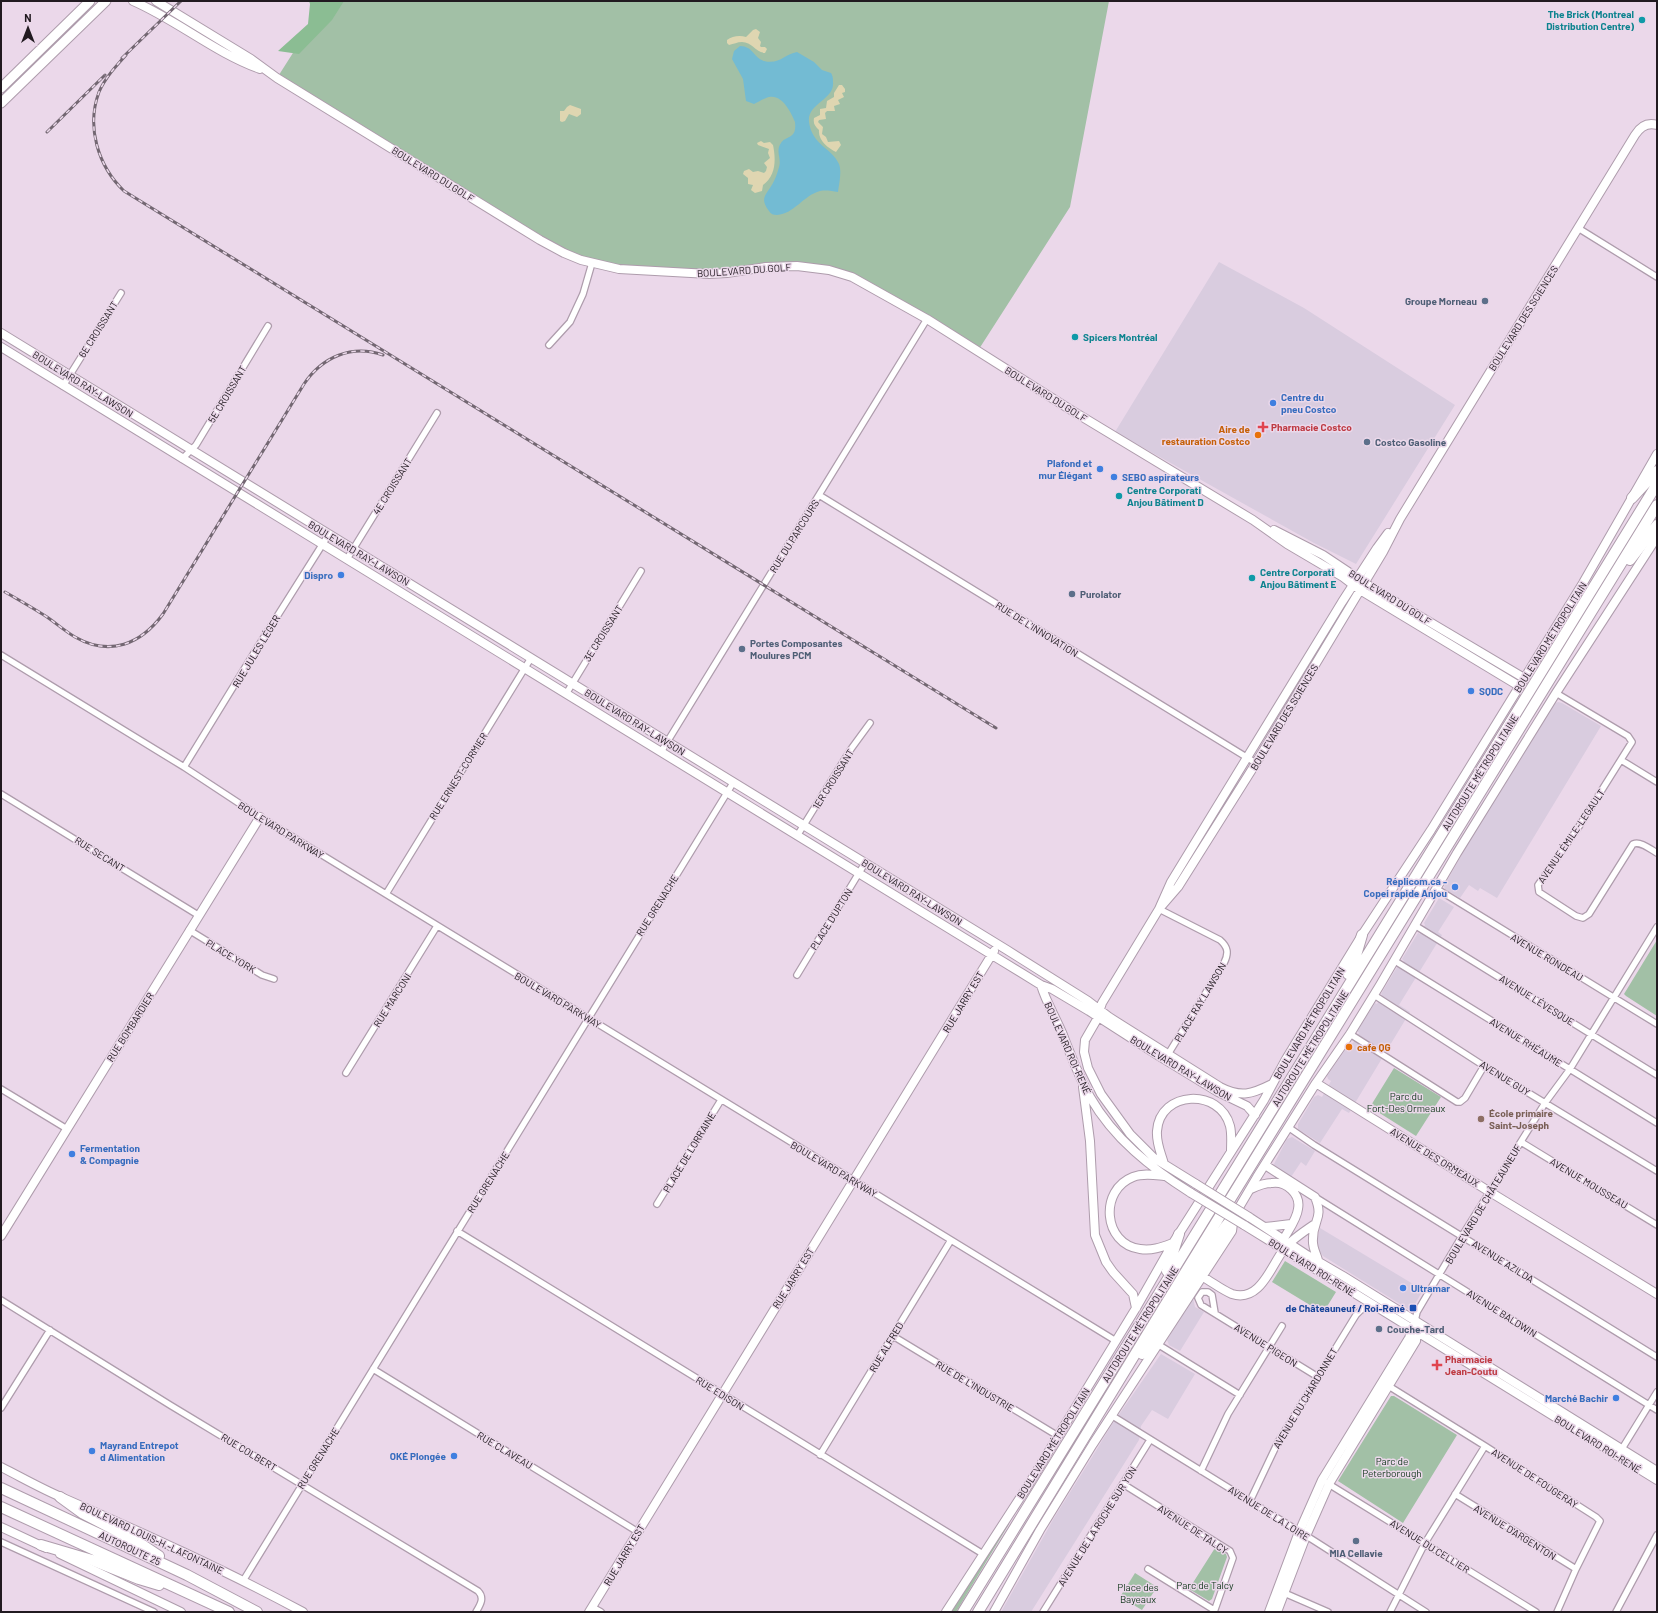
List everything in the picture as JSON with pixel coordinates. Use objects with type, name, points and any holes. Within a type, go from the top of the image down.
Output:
[{"type":"highway","points":[[1632,498],[1657,471]]},
{"type":"highway","name":"AUTOROUTE MÉTROPOLITAINE","points":[[963,1612],[1657,484]]},
{"type":"highway","name":"AUTOROUTE MÉTROPOLITAINE","points":[[978,1612],[1657,505]]},
{"type":"highway","points":[[1600,598],[1657,525]]},
{"type":"highway","points":[[1324,1025],[1341,986],[1354,962],[1362,935]]},
{"type":"highway","points":[[1113,1392],[1158,1332],[1225,1227],[1234,1216]]},
{"type":"highway","points":[[1157,1297],[1173,1256],[1179,1234]]},
{"type":"highway","name":"AUTOROUTE 25","points":[[1,1488],[187,1575],[257,1612]]},
{"type":"highway","points":[[60,1497],[82,1513],[138,1542],[187,1575]]},
{"type":"highway","name":"AUTOROUTE 25","points":[[1,1507],[229,1612]]},
{"type":"highway","points":[[41,1545],[92,1560],[139,1579],[197,1596]]},
{"type":"main road","points":[[1,88],[90,1]]},
{"type":"main road","points":[[3,97],[106,1]]},
{"type":"street","name":"BOULEVARD DU GOLF","points":[[133,1],[156,11],[221,51],[248,65],[266,72]]},
{"type":"street","name":"BOULEVARD DU GOLF","points":[[156,1],[251,59],[266,72],[547,244],[566,254],[592,263],[619,269],[727,274],[766,268],[811,267],[852,277],[927,319],[1072,410],[1253,520],[1287,544],[1524,678]]},
{"type":"street","name":"BOULEVARD DES SCIENCES","points":[[1099,1013],[1103,1001],[1159,909],[1171,882],[1246,758],[1359,584],[1383,552],[1400,518],[1638,131],[1645,125],[1654,124]]},
{"type":"street","points":[[1578,228],[1657,277]]},
{"type":"street","points":[[549,345],[570,322],[582,294],[592,263]]},
{"type":"street","name":"6E CROISSANT","points":[[63,386],[121,293]]},
{"type":"street","name":"RUE DU PARCOURS","points":[[661,752],[927,319]]},
{"type":"street","name":"5E CROISSANT","points":[[182,458],[196,445],[268,326]]},
{"type":"street","name":"BOULEVARD RAY-LAWSON","points":[[1,333],[998,945],[1088,1001],[1099,1013]]},
{"type":"street","name":"BOULEVARD RAY-LAWSON","points":[[1,347],[1041,985],[1099,1013],[1222,1094],[1247,1106],[1255,1115]]},
{"type":"street","points":[[45,375],[52,364]]},
{"type":"street","name":"4E CROISSANT","points":[[347,559],[437,413]]},
{"type":"street","name":"BOULEVARD MÉTROPOLITAIN","points":[[946,1612],[1018,1502],[1136,1308],[1179,1234],[1255,1115],[1272,1084],[1362,935],[1431,830],[1590,572],[1657,454]]},
{"type":"street","name":"RUE DE L'INNOVATION","points":[[819,495],[1256,763]]},
{"type":"street","name":"RUE JULES LÉGER","points":[[184,767],[329,534]]},
{"type":"street","points":[[994,1612],[1044,1525],[1111,1415],[1159,1345],[1232,1231],[1234,1216],[1288,1127],[1350,1034],[1416,926],[1461,847],[1556,693],[1657,538]]},
{"type":"street","name":"3E CROISSANT","points":[[566,694],[641,571]]},
{"type":"street","name":"BOULEVARD DU GOLF","points":[[1359,584],[1519,686]]},
{"type":"street","name":"BOULEVARD DES SCIENCES","points":[[1159,909],[1178,887],[1256,763],[1359,584]]},
{"type":"street","name":"BOULEVARD PARKWAY","points":[[1,655],[184,767],[260,817],[437,926],[1116,1341]]},
{"type":"street","name":"RUE ERNEST-CORMIER","points":[[386,894],[530,658]]},
{"type":"street","points":[[1556,693],[1630,738],[1631,744],[1621,760],[1657,782]]},
{"type":"street","name":"1ER CROISSANT","points":[[797,836],[851,749],[870,723]]},
{"type":"street","name":"AVENUE ÉMILE-LEGAULT","points":[[1621,760],[1578,828],[1538,885],[1538,890],[1540,893],[1576,916],[1583,918],[1589,914],[1633,844],[1641,844],[1657,854]]},
{"type":"street","name":"RUE GRENACHE","points":[[243,1581],[733,782]]},
{"type":"street","name":"RUE SECANT","points":[[1,794],[198,916]]},
{"type":"street","name":"RUE BOMBARDIER","points":[[1,1236],[260,817]]},
{"type":"street","name":"PLACE D'UPTON","points":[[797,975],[865,864]]},
{"type":"street","name":"AVENUE RONDEAU","points":[[1437,889],[1657,1024]]},
{"type":"street","points":[[919,910],[925,900]]},
{"type":"street","name":"PLACE RAY LAWSON","points":[[1159,909],[1220,940],[1227,947],[1228,953],[1224,963],[1166,1057]]},
{"type":"street","name":"RUE MARCONI","points":[[346,1073],[437,926]]},
{"type":"street","name":"AVENUE LÉVESQUE","points":[[1416,926],[1657,1075]]},
{"type":"street","name":"BOULEVARD DE CHÂTEAUNEUF","points":[[1269,1612],[1280,1591],[1302,1534],[1326,1482],[1415,1331],[1417,1312],[1462,1236],[1546,1103],[1570,1069],[1657,926]]},
{"type":"street","name":"PLACE YORK","points":[[189,930],[262,975],[274,979]]},
{"type":"street","name":"RUE JARRY EST","points":[[590,1609],[998,945]]},
{"type":"street","name":"AVENUE RHÉAUME","points":[[1395,961],[1657,1123]]},
{"type":"street","name":"BOULEVARD ROI-RENÉ","points":[[1041,985],[1082,1081],[1097,1108],[1117,1135],[1164,1176],[1244,1225],[1318,1260],[1415,1320],[1620,1452],[1657,1480]]},
{"type":"street","name":"AVENUE GUY","points":[[1374,995],[1484,1066],[1657,1172]]},
{"type":"street","name":"BOULEVARD ROI-RENÉ","points":[[1099,1013],[1087,1036],[1084,1048],[1084,1057],[1101,1094],[1125,1128],[1154,1158],[1266,1228],[1285,1244],[1372,1305],[1620,1452],[1657,1471]]},
{"type":"street","points":[[1350,1034],[1457,1102],[1460,1102],[1466,1098],[1484,1066]]},
{"type":"street","name":"BOULEVARD RAY-LAWSON","points":[[1166,1057],[1233,1093],[1250,1094],[1272,1084]]},
{"type":"street","points":[[1082,1081],[1090,1141],[1095,1235],[1106,1262],[1113,1272],[1134,1294],[1136,1308]]},
{"type":"street","name":"AVENUE DES ORMEAUX","points":[[1316,1083],[1657,1294]]},
{"type":"street","points":[[1,1089],[67,1129]]},
{"type":"street","points":[[1164,1164],[1157,1140],[1158,1123],[1168,1108],[1183,1100],[1203,1099],[1214,1104],[1221,1110],[1227,1117],[1231,1128],[1231,1151]]},
{"type":"street","name":"PLACE DE LORRAINE","points":[[657,1204],[721,1100]]},
{"type":"street","name":"AVENUE AZILDA","points":[[1288,1127],[1314,1145],[1657,1357]]},
{"type":"street","name":"AVENUE MOUSSEAU","points":[[1521,1142],[1657,1225]]},
{"type":"street","name":"AVENUE BALDWIN","points":[[1265,1165],[1657,1410]]},
{"type":"street","points":[[1164,1176],[1139,1175],[1122,1183],[1112,1197],[1109,1216],[1114,1232],[1129,1246],[1148,1250],[1173,1244]]},
{"type":"street","points":[[1203,1277],[1232,1294],[1248,1294],[1260,1287],[1285,1244],[1299,1205],[1295,1194],[1290,1188],[1274,1182],[1251,1189]]},
{"type":"street","points":[[1315,1196],[1319,1212],[1315,1224],[1313,1242],[1318,1260]]},
{"type":"street","points":[[1266,1228],[1291,1224]]},
{"type":"street","points":[[1285,1244],[1315,1224]]},
{"type":"street","name":"RUE EDISON","points":[[457,1231],[983,1554]]},
{"type":"street","name":"RUE ALFRED","points":[[820,1454],[951,1240]]},
{"type":"street","name":"RUE COLBERT","points":[[1,1300],[170,1405],[478,1591],[481,1594],[482,1601],[476,1612]]},
{"type":"street","name":"AVENUE DU CHARDONNET","points":[[1250,1501],[1278,1442],[1318,1377],[1358,1313],[1372,1305]]},
{"type":"street","name":"AVENUE PIGEON","points":[[1215,1313],[1318,1377]]},
{"type":"street","points":[[1201,1471],[1219,1432],[1282,1326]]},
{"type":"street","points":[[1,1408],[50,1330]]},
{"type":"street","name":"RUE DE L'INDUSTRIE","points":[[893,1336],[1058,1436]]},
{"type":"street","points":[[1159,1345],[1240,1395]]},
{"type":"street","name":"RUE CLAVEAU","points":[[373,1369],[638,1532]]},
{"type":"street","name":"AVENUE DE FOUGERAY","points":[[1385,1384],[1485,1446],[1600,1521],[1557,1612]]},
{"type":"street","points":[[1620,1452],[1657,1392]]},
{"type":"street","name":"AVENUE DE LA LOIRE","points":[[1111,1415],[1426,1612]]},
{"type":"street","name":"AVENUE DE LA ROCHE SUR YON","points":[[1043,1612],[1150,1440]]},
{"type":"street","points":[[1390,1612],[1425,1543],[1485,1446]]},
{"type":"street","name":"BOULEVARD LOUIS-H.-LAFONTAINE","points":[[1,1467],[60,1497],[111,1518],[243,1581],[302,1612]]},
{"type":"street","name":"AVENUE DU CELLIER","points":[[1326,1482],[1536,1612]]},
{"type":"street","name":"AVENUE DE TALCY","points":[[1123,1484],[1230,1551],[1232,1558],[1214,1611]]},
{"type":"street","name":"AVENUE D'ARGENTON","points":[[1455,1494],[1576,1569]]},
{"type":"street","points":[[1,1527],[181,1612]]},
{"type":"street","points":[[1616,1612],[1657,1535]]},
{"type":"street","points":[[1,1542],[154,1612]]},
{"type":"street","points":[[1148,1569],[1214,1611]]},
{"type":"street","points":[[1280,1591],[1328,1612]]},
{"type":"street","name":"BOULEVARD DE CHÂTEAUNEUF","points":[[1277,1612],[1280,1591]]},
{"type":"street","points":[[590,1609],[601,1612]]},
{"type":"shaded area","points":[[1219,262],[1304,308],[1455,405],[1356,564],[1314,543],[1115,432]]},
{"type":"shaded area","points":[[1558,702],[1601,726],[1497,898],[1480,888],[1478,891],[1469,885],[1460,898],[1445,889],[1444,886],[1473,835],[1554,704]]},
{"type":"shaded area","points":[[1439,898],[1454,907],[1438,932],[1442,935],[1399,1005],[1410,1012],[1349,1113],[1342,1109],[1320,1143],[1298,1129],[1298,1124],[1314,1097],[1318,1095],[1322,1097],[1331,1081],[1327,1076],[1350,1043],[1353,1043],[1359,1033],[1357,1031],[1375,1003],[1377,1004],[1382,995],[1381,994],[1397,967],[1400,968],[1404,961],[1402,959],[1418,933],[1420,934],[1425,925],[1424,923]]},
{"type":"shaded area","points":[[1292,1137],[1315,1151],[1306,1166],[1301,1162],[1291,1177],[1275,1167],[1274,1164],[1287,1139]]},
{"type":"shaded area","points":[[1320,1228],[1423,1290],[1414,1306],[1412,1305],[1412,1309],[1408,1309],[1323,1256],[1319,1251],[1317,1241]]},
{"type":"shaded area","points":[[1193,1298],[1195,1307],[1204,1312],[1180,1351],[1169,1345],[1167,1340]]},
{"type":"shaded area","points":[[1161,1354],[1195,1374],[1168,1419],[1152,1410],[1141,1426],[1139,1440],[1031,1612],[1001,1612],[1054,1518],[1111,1426]]},
{"type":"green space","points":[[309,1],[344,1],[332,20],[299,54],[278,51],[308,24]]},
{"type":"green space","points":[[326,1],[1109,1],[1070,207],[979,349],[859,280],[811,267],[727,273],[642,271],[564,253],[277,78]]},
{"type":"green space","points":[[1657,940],[1657,1016],[1624,994]]},
{"type":"green space","name":"Parc du Fort-Des Ormeaux","points":[[1394,1068],[1441,1097],[1416,1136],[1370,1107]]},
{"type":"green space","points":[[1285,1261],[1336,1292],[1323,1313],[1272,1282]]},
{"type":"green space","name":"Parc de Peterborough","points":[[1391,1396],[1394,1396],[1457,1435],[1403,1523],[1338,1481]]},
{"type":"green space","points":[[1008,1524],[956,1612],[951,1612]]},
{"type":"green space","name":"Parc de Talcy","points":[[1215,1548],[1226,1554],[1227,1557],[1212,1599],[1209,1601],[1189,1589]]},
{"type":"green space","name":"Place des Bayeaux","points":[[1135,1573],[1157,1587],[1142,1610],[1120,1597]]},
{"type":"sand","points":[[756,29],[760,32],[758,38],[761,42],[760,46],[767,49],[765,53],[745,42],[729,45],[727,43],[727,40],[731,38],[739,36],[746,37]]},
{"type":"sand","points":[[839,85],[842,85],[845,89],[845,92],[842,93],[844,97],[838,100],[840,104],[834,106],[835,111],[827,111],[825,113],[826,119],[819,120],[818,122],[823,127],[822,134],[826,137],[828,142],[839,141],[841,145],[836,152],[827,146],[820,137],[814,118],[820,115],[820,109],[826,108],[827,101],[834,97],[834,93]]},
{"type":"sand","points":[[570,105],[581,109],[581,114],[577,117],[569,114],[565,121],[560,121],[560,111],[564,111]]},
{"type":"sand","points":[[761,141],[764,143],[770,142],[773,145],[775,161],[773,172],[763,185],[762,191],[755,193],[751,190],[753,185],[748,184],[748,178],[743,174],[744,171],[749,169],[753,172],[758,171],[764,173],[766,171],[767,167],[764,163],[770,158],[768,153],[769,149],[758,145],[757,143]]},
{"type":"water","points":[[740,46],[748,48],[764,61],[769,62],[774,62],[797,52],[814,62],[822,70],[831,73],[833,78],[830,93],[812,110],[809,122],[814,136],[832,154],[839,164],[840,174],[838,192],[820,191],[809,196],[794,208],[783,214],[771,214],[764,202],[764,199],[779,169],[779,146],[793,134],[795,122],[791,113],[778,98],[765,98],[754,104],[746,101],[743,79],[732,59],[734,51]]},
{"type":"railway","points":[[122,58],[181,1]]},
{"type":"railway","points":[[126,55],[111,72],[101,87],[95,105],[94,119],[94,132],[101,158],[107,170],[124,191],[996,728]]},
{"type":"railway","points":[[47,132],[105,75]]},
{"type":"railway","points":[[5,592],[47,617],[75,637],[88,643],[100,646],[112,646],[135,640],[145,633],[163,614],[304,384],[311,375],[329,360],[349,352],[360,351],[383,355]]},
{"type":"place","name":"The Brick (Montreal Distribution Centre)","points":[[1642,20]]},
{"type":"place","name":"Groupe Morneau","points":[[1485,301]]},
{"type":"place","name":"Spicers Montréal","points":[[1075,337]]},
{"type":"place","name":"Centre du pneu Costco","points":[[1273,403]]},
{"type":"place","name":"Pharmacie Costco","points":[[1263,427]]},
{"type":"place","name":"Aire de restauration Costco","points":[[1258,435]]},
{"type":"place","name":"Costco Gasoline","points":[[1367,442]]},
{"type":"place","name":"Plafond et mur Élégant","points":[[1100,469]]},
{"type":"place","name":"SEBO aspirateurs","points":[[1114,477]]},
{"type":"place","name":"Centre Corporati Anjou Bâtiment D","points":[[1119,496]]},
{"type":"place","name":"Dispro","points":[[341,575]]},
{"type":"place","name":"Centre Corporati Anjou Bâtiment E","points":[[1252,578]]},
{"type":"place","name":"Purolator","points":[[1072,594]]},
{"type":"place","name":"Portes Composantes Moulures PCM","points":[[742,649]]},
{"type":"place","name":"SQDC","points":[[1471,691]]},
{"type":"place","name":"Réplicom.ca - Copei rapide Anjou","points":[[1455,887]]},
{"type":"place","name":"cafe QG","points":[[1349,1047]]},
{"type":"place","name":"École primaire Saint-Joseph","points":[[1481,1119]]},
{"type":"place","name":"Fermentation & Compagnie","points":[[72,1154]]},
{"type":"place","name":"Ultramar","points":[[1403,1288]]},
{"type":"place","name":"de Châteauneuf / Roi-René","points":[[1413,1308]]},
{"type":"place","name":"Couche-Tard","points":[[1379,1329]]},
{"type":"place","name":"Pharmacie Jean-Coutu","points":[[1437,1365]]},
{"type":"place","name":"Marché Bachir","points":[[1616,1398]]},
{"type":"place","name":"Mayrand Entrepot d Alimentation","points":[[92,1451]]},
{"type":"place","name":"OKÉ Plongée","points":[[454,1456]]},
{"type":"place","name":"MIA Cellavie","points":[[1356,1541]]}]
